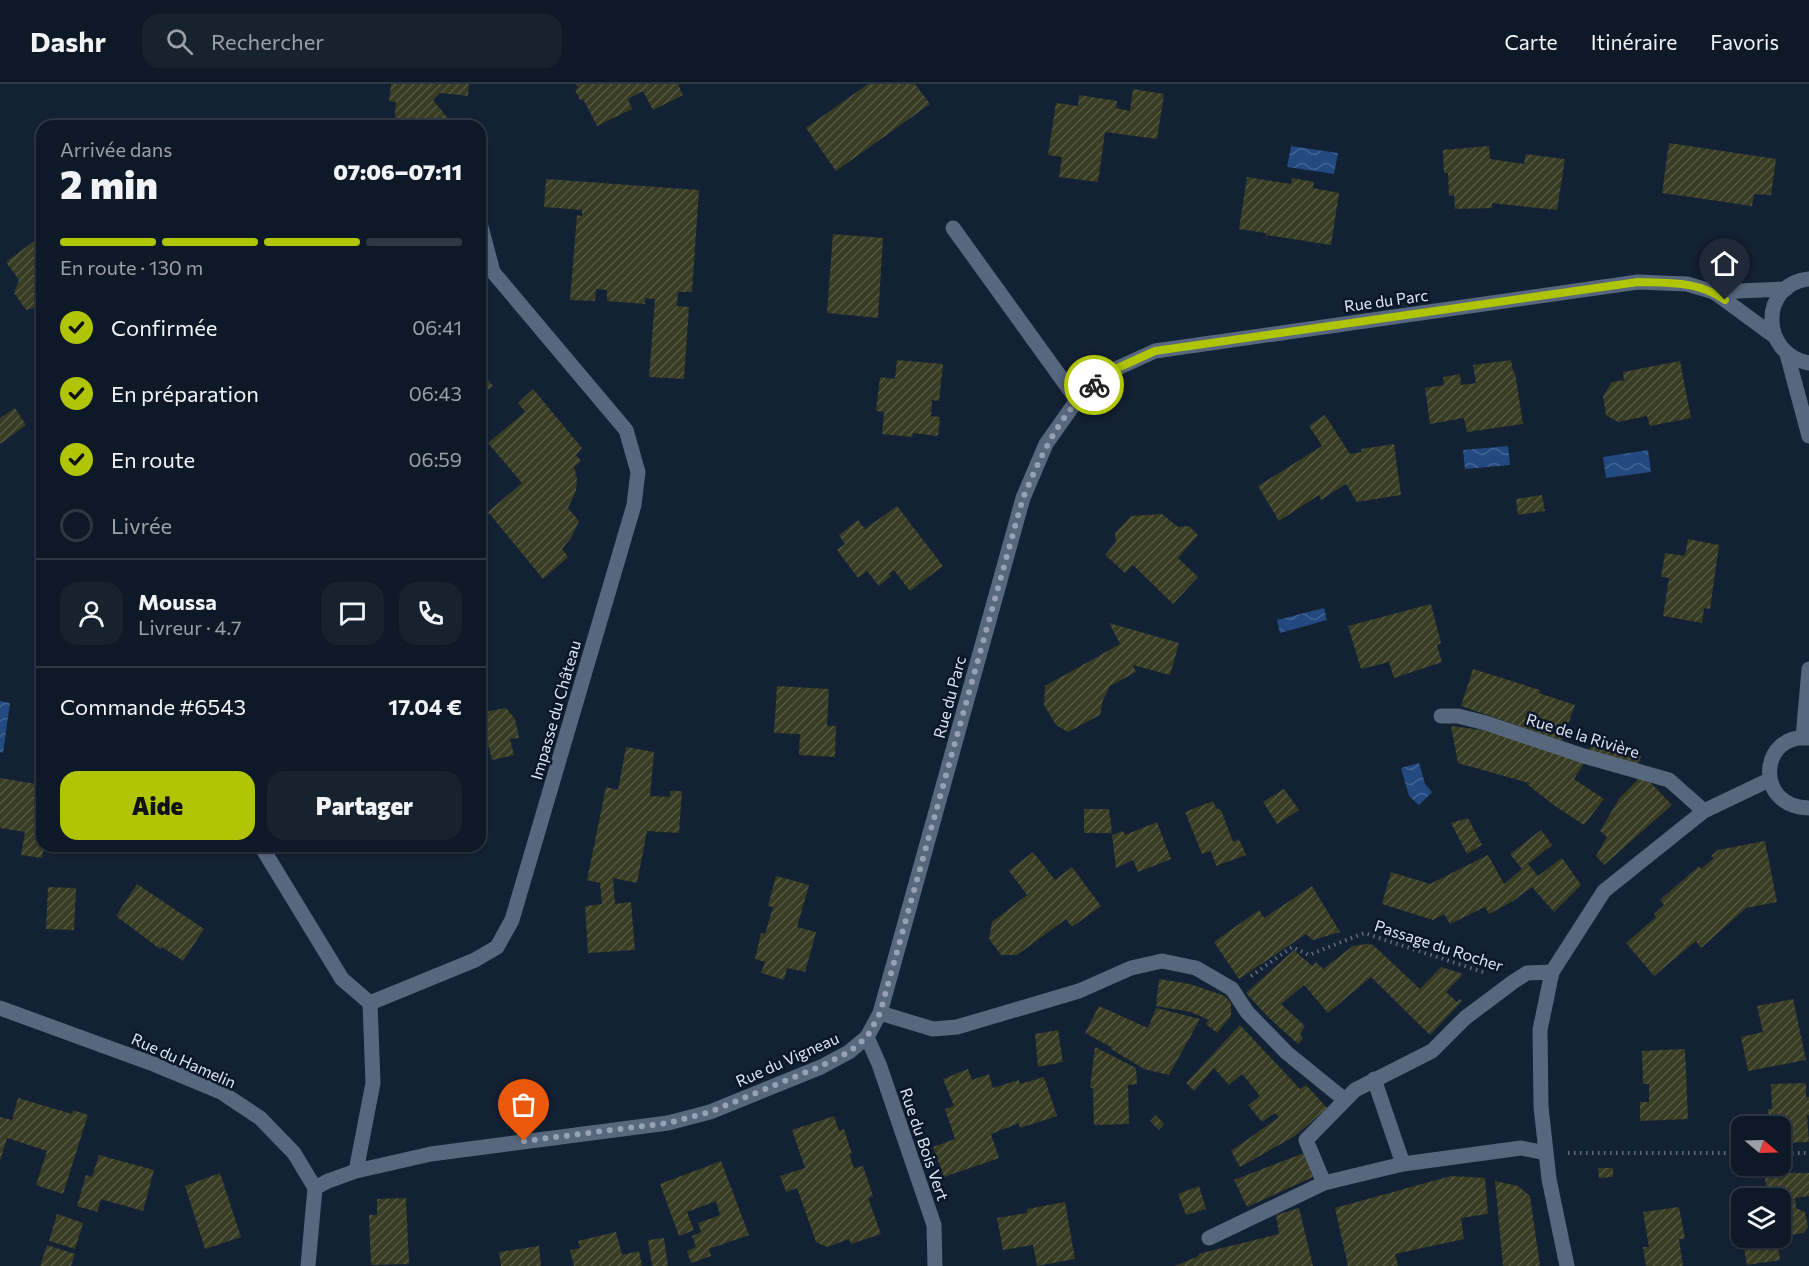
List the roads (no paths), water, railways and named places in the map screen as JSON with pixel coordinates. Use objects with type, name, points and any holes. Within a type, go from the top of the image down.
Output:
[{"type":"street","points":[[953,228],[1077,400]]},
{"type":"street","name":"Impasse du Château","points":[[370,1003],[475,960],[489,952],[497,947],[512,920],[634,505],[638,472],[626,430],[493,272],[486,246]]},
{"type":"street","points":[[1807,277],[1786,289],[1777,299],[1771,323],[1774,336],[1786,354],[1809,363]]},
{"type":"street","name":"Rue du Parc","points":[[880,1013],[1023,498],[1046,444],[1077,400],[1111,371],[1155,351],[1638,282],[1687,284],[1714,292],[1786,289]]},
{"type":"street","name":"Rue du Parc","points":[[1714,292],[1774,336]]},
{"type":"street","points":[[1786,354],[1809,436]]},
{"type":"street","points":[[1809,669],[1806,738],[1791,740],[1781,746],[1773,756],[1769,768],[1769,780],[1773,790],[1788,805],[1809,808]]},
{"type":"street","name":"Rue de la Rivière","points":[[1441,716],[1458,716],[1486,723],[1584,756],[1670,780],[1704,810]]},
{"type":"street","points":[[1567,1266],[1546,1153],[1541,1107],[1540,1029],[1552,972],[1604,891],[1704,810],[1769,780]]},
{"type":"street","points":[[265,852],[342,979],[370,1003],[373,1083],[356,1171]]},
{"type":"street","points":[[880,1013],[933,1029],[957,1027],[1079,991],[1131,968],[1162,961],[1196,968],[1232,989],[1246,1012],[1287,1053],[1345,1100]]},
{"type":"street","points":[[1324,1183],[1306,1140],[1355,1090],[1432,1051],[1465,1018],[1527,972],[1552,972]]},
{"type":"street","name":"Rue du Hamelin","points":[[0,1008],[156,1065],[221,1092],[260,1118],[294,1153],[315,1188]]},
{"type":"street","name":"Rue du Vigneau","points":[[315,1188],[356,1171],[431,1155],[668,1123],[710,1112],[849,1052],[867,1037],[880,1013]]},
{"type":"street","name":"Rue du Bois Vert","points":[[867,1037],[879,1064],[934,1225],[935,1266]]},
{"type":"street","points":[[1374,1079],[1402,1164]]},
{"type":"street","points":[[1209,1238],[1324,1183],[1402,1164],[1521,1148],[1546,1153]]},
{"type":"street","points":[[308,1266],[315,1188]]},
{"type":"water","points":[[1291,146],[1338,153],[1334,174],[1287,167]]},
{"type":"water","points":[[1508,446],[1510,465],[1465,469],[1463,450]]},
{"type":"water","points":[[1648,450],[1651,472],[1606,478],[1603,457]]},
{"type":"water","points":[[1324,608],[1327,620],[1280,633],[1277,620]]},
{"type":"water","points":[[0,701],[10,703],[3,753],[0,752]]},
{"type":"water","points":[[1419,763],[1425,784],[1432,792],[1419,805],[1409,796],[1401,768]]}]
